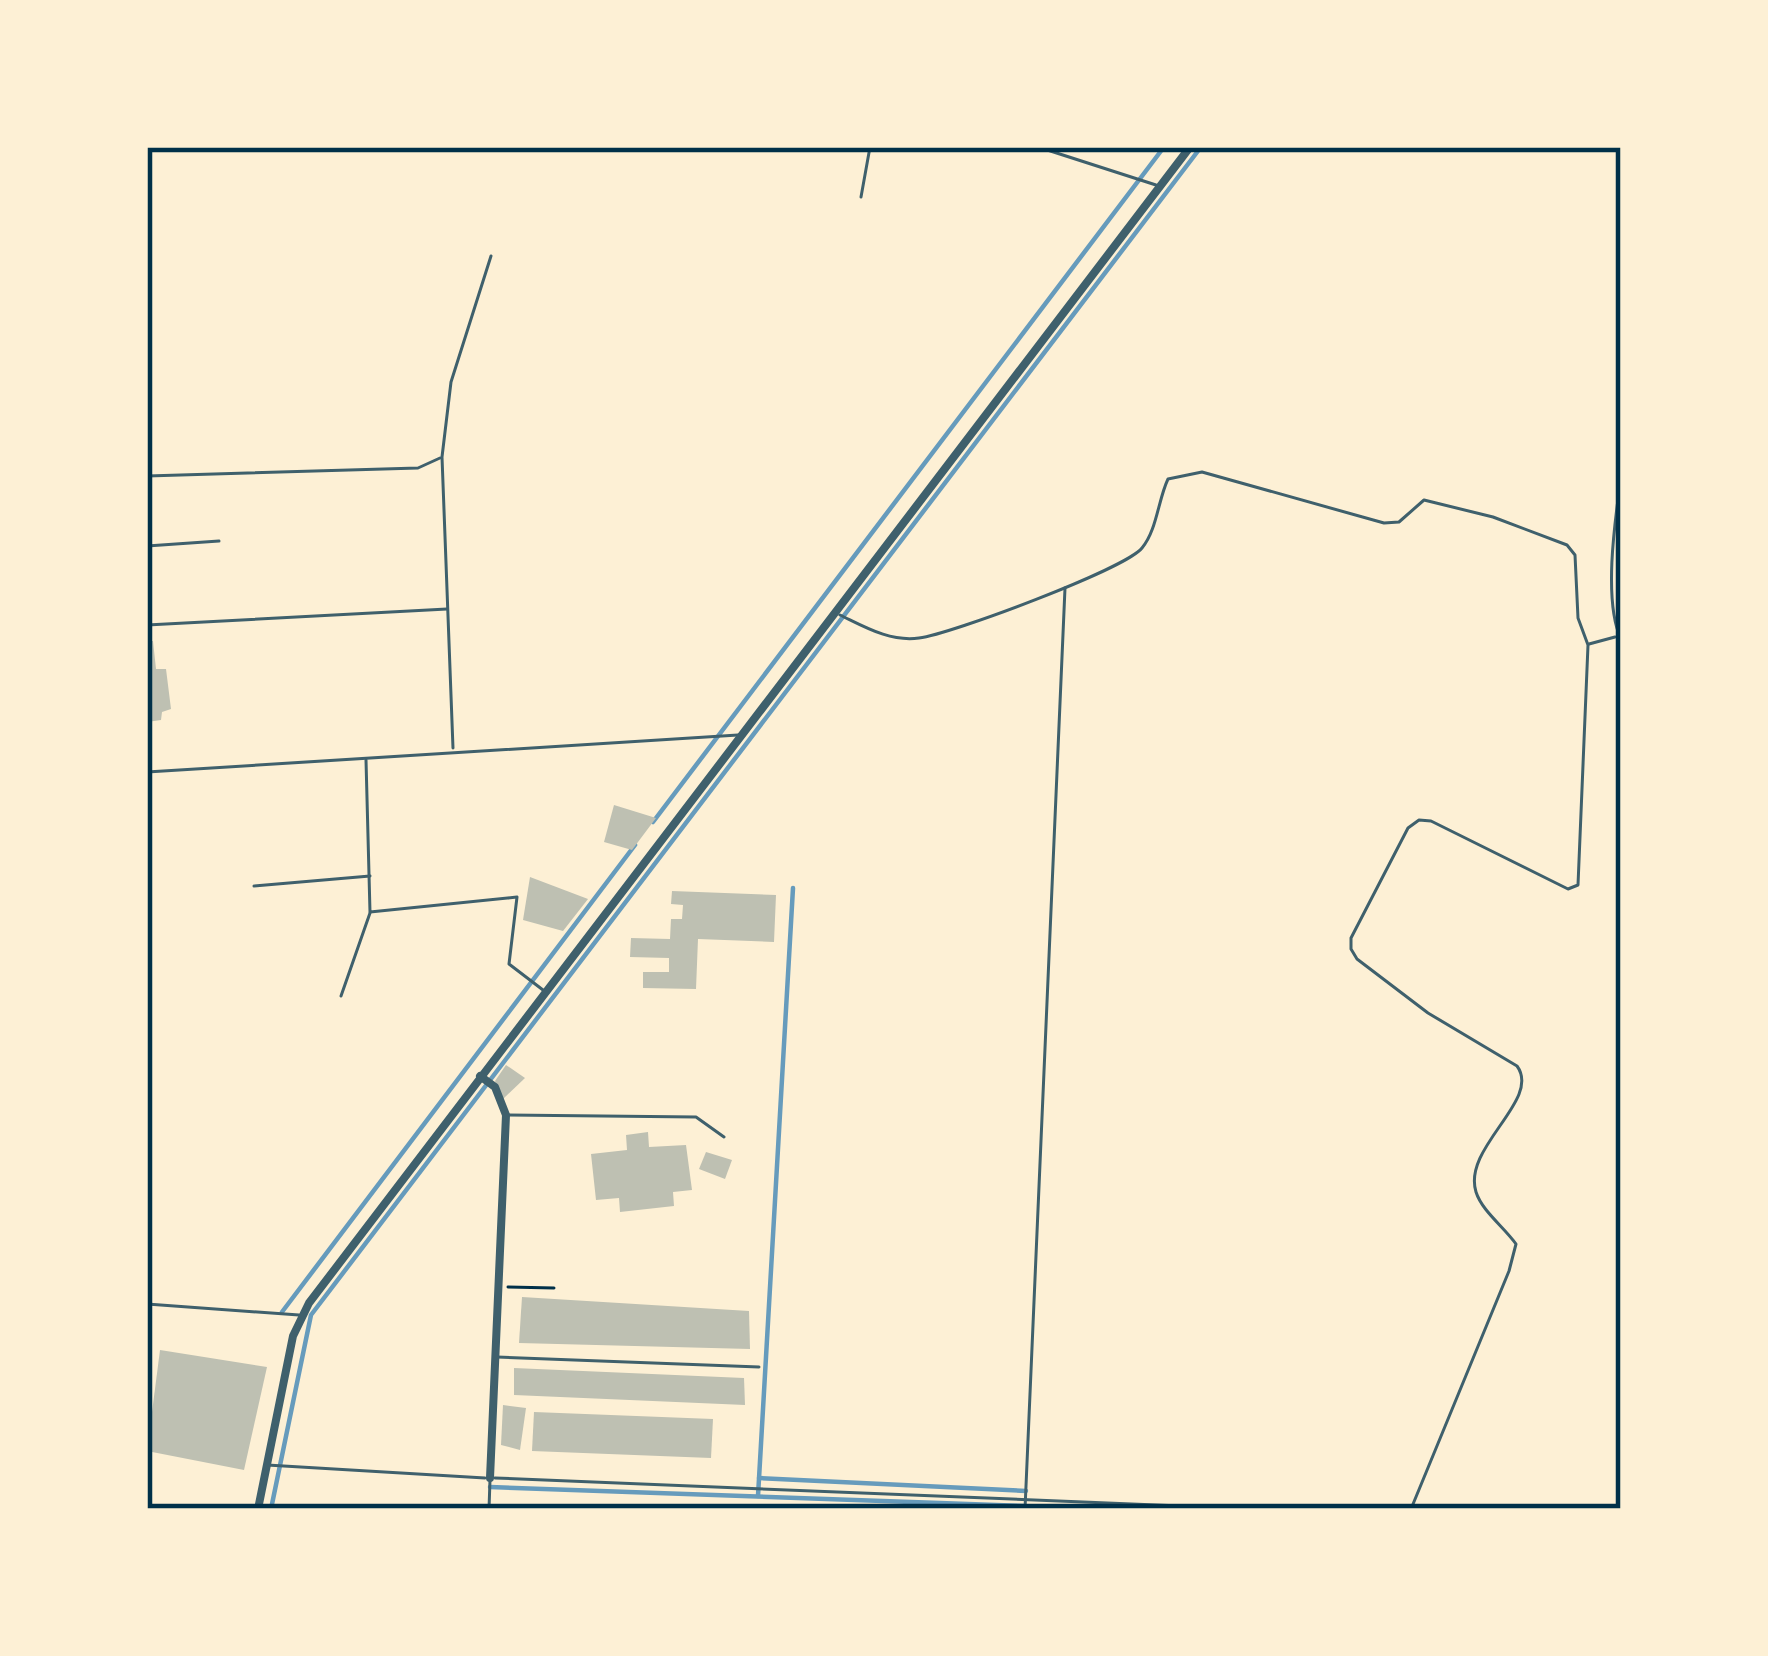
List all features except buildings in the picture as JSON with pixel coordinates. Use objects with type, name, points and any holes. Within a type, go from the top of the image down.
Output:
[{"type":"street","points":[[258,1509],[292,1336],[301,1315],[1190,147]]},
{"type":"street","points":[[480,1076],[495,1087],[506,1115],[490,1478]]},
{"type":"lane","points":[[861,197],[870,147]]},
{"type":"lane","points":[[1038,147],[1160,187]]},
{"type":"lane","points":[[454,750],[442,457],[451,382],[490,256]]},
{"type":"lane","points":[[147,476],[418,468],[442,457]]},
{"type":"lane","points":[[833,612],[881,635],[918,638],[1065,587],[1133,556],[1145,545],[1168,478],[1202,472],[1384,524],[1399,523],[1424,500],[1493,517],[1567,545],[1575,555],[1579,618],[1588,645],[1578,885],[1568,890],[1432,821],[1419,820],[1408,828],[1351,938],[1358,959],[1522,1073],[1523,1084],[1515,1100],[1474,1165],[1480,1202],[1516,1244],[1411,1509]]},
{"type":"lane","points":[[1588,645],[1620,638],[1614,618],[1614,524],[1621,477]]},
{"type":"lane","points":[[147,546],[219,541]]},
{"type":"lane","points":[[1025,1509],[1065,587]]},
{"type":"lane","points":[[147,625],[448,609]]},
{"type":"lane","points":[[147,772],[739,735]]},
{"type":"lane","points":[[341,996],[370,911],[366,760]]},
{"type":"lane","points":[[254,886],[370,876]]},
{"type":"lane","points":[[370,911],[517,897],[509,964],[544,991]]},
{"type":"lane","points":[[506,1115],[696,1117],[724,1137]]},
{"type":"lane","points":[[147,1304],[301,1315]]},
{"type":"lane","points":[[495,1358],[759,1367]]},
{"type":"lane","points":[[266,1465],[1254,1509]]},
{"type":"lane","points":[[489,1509],[490,1478]]},
{"type":"path","points":[[499,1286],[554,1288]]},
{"type":"waterway","points":[[653,822],[1164,147]]},
{"type":"waterway","points":[[271,1509],[311,1315],[1201,147]]},
{"type":"waterway","points":[[282,1312],[635,845]]},
{"type":"waterway","points":[[758,1496],[793,888]]},
{"type":"waterway","points":[[759,1478],[1026,1491]]},
{"type":"waterway","points":[[490,1487],[1025,1506]]}]
